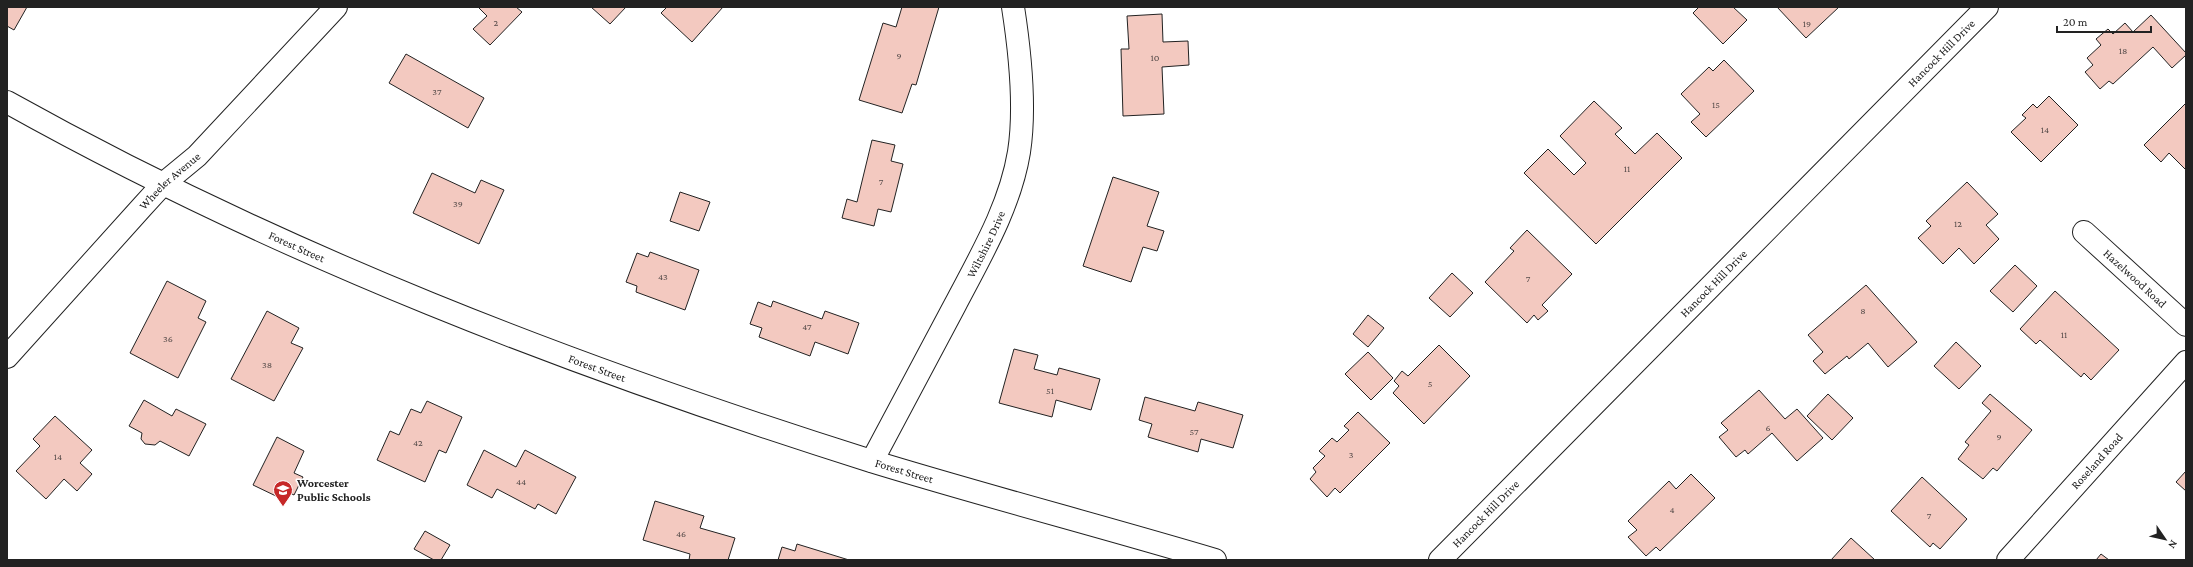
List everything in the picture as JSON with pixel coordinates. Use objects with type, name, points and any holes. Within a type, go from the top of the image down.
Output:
[{"type":"street","name":"Wheeler Avenue","points":[[7,357],[163,184],[197,156],[336,7]]},
{"type":"street","name":"Wiltshire Drive","points":[[872,461],[984,251],[1013,177],[1019,152],[1021,113],[1019,47],[1013,7]]},
{"type":"street","name":"Hancock Hill Drive","points":[[1440,560],[1987,7]]},
{"type":"street","name":"Forest Street","points":[[7,102],[163,184],[327,262],[468,321],[621,378],[872,461],[1215,560]]},
{"type":"street","name":"Hazelwood Road","points":[[2084,232],[2186,325]]},
{"type":"street","name":"Roseland Road","points":[[2008,560],[2186,362]]},
{"type":"building","points":[[7,7],[27,7],[14,30],[7,26]]},
{"type":"building","points":[[478,7],[516,7],[522,12],[490,45],[473,29],[487,16]]},
{"type":"building","points":[[591,7],[626,7],[610,24]]},
{"type":"building","points":[[667,7],[723,7],[692,42],[661,13]]},
{"type":"building","points":[[902,7],[939,7],[916,85],[912,84],[902,113],[859,100],[883,23],[896,27]]},
{"type":"building","points":[[1699,7],[1733,7],[1747,20],[1723,44],[1693,13]]},
{"type":"building","points":[[1777,7],[1839,7],[1806,38]]},
{"type":"building","points":[[1162,14],[1163,42],[1188,41],[1189,65],[1162,67],[1164,114],[1123,116],[1121,49],[1129,49],[1127,16]]},
{"type":"building","points":[[2151,15],[2186,53],[2186,55],[2172,68],[2153,47],[2113,84],[2109,81],[2100,89],[2085,72],[2093,65],[2087,58],[2101,45],[2096,39],[2108,29],[2113,34],[2125,23],[2133,32]]},
{"type":"building","points":[[406,54],[484,98],[468,128],[389,83]]},
{"type":"building","points":[[1724,60],[1754,91],[1706,137],[1691,122],[1700,114],[1681,94],[1709,67],[1713,71]]},
{"type":"building","points":[[2049,96],[2078,125],[2041,162],[2011,132],[2026,118],[2022,115],[2033,104],[2037,108]]},
{"type":"building","points":[[1594,101],[1622,128],[1615,134],[1635,154],[1657,133],[1682,158],[1596,244],[1524,173],[1548,149],[1574,175],[1586,163],[1560,136]]},
{"type":"building","points":[[2186,103],[2186,170],[2169,153],[2161,162],[2144,145]]},
{"type":"building","points":[[872,140],[895,145],[891,161],[903,164],[891,212],[878,209],[874,226],[842,218],[847,199],[857,202]]},
{"type":"building","points":[[432,173],[475,193],[481,180],[504,190],[479,244],[413,213]]},
{"type":"building","points":[[1113,177],[1159,192],[1147,226],[1164,231],[1157,251],[1143,247],[1131,282],[1083,266]]},
{"type":"building","points":[[1967,182],[1998,214],[1986,225],[1999,239],[1974,264],[1959,248],[1943,264],[1918,238],[1931,226],[1926,221]]},
{"type":"building","points":[[680,192],[710,202],[699,231],[670,221]]},
{"type":"building","points":[[1527,230],[1572,274],[1542,305],[1548,311],[1538,320],[1534,315],[1527,323],[1485,282],[1514,251],[1510,248]]},
{"type":"building","points":[[650,252],[699,270],[685,310],[636,292],[637,286],[626,282],[637,253],[648,257]]},
{"type":"building","points":[[2015,265],[2037,286],[2013,312],[1990,291]]},
{"type":"building","points":[[1452,273],[1473,293],[1450,317],[1429,298]]},
{"type":"building","points":[[167,281],[206,301],[198,318],[206,322],[178,378],[130,353]]},
{"type":"building","points":[[1866,285],[1917,342],[1888,367],[1868,343],[1849,359],[1847,356],[1825,374],[1813,361],[1823,352],[1808,335]]},
{"type":"building","points":[[2055,291],[2119,350],[2091,380],[2084,373],[2081,377],[2040,340],[2036,344],[2020,329]]},
{"type":"building","points":[[773,301],[822,319],[825,311],[859,323],[848,354],[815,342],[810,356],[759,337],[762,328],[750,324],[758,302],[771,307]]},
{"type":"building","points":[[267,311],[299,328],[291,343],[303,348],[274,401],[231,379]]},
{"type":"building","points":[[1368,315],[1384,328],[1368,347],[1353,334]]},
{"type":"building","points":[[1956,342],[1981,366],[1959,389],[1934,366]]},
{"type":"building","points":[[1439,345],[1470,376],[1424,424],[1393,393],[1399,386],[1394,381],[1402,371],[1408,376]]},
{"type":"building","points":[[1014,349],[1038,355],[1034,369],[1057,375],[1059,368],[1100,379],[1091,410],[1056,400],[1052,417],[999,403]]},
{"type":"building","points":[[1368,352],[1393,378],[1371,400],[1345,374]]},
{"type":"building","points":[[1759,390],[1785,419],[1797,409],[1823,438],[1797,461],[1772,433],[1748,454],[1745,450],[1736,457],[1719,437],[1728,430],[1721,423]]},
{"type":"building","points":[[1828,394],[1853,418],[1832,440],[1807,416]]},
{"type":"building","points":[[1990,394],[2032,430],[1997,471],[1993,468],[1983,479],[1958,459],[1969,445],[1965,442],[1991,411],[1982,403]]},
{"type":"building","points":[[1145,397],[1195,411],[1198,402],[1243,415],[1233,448],[1201,439],[1198,452],[1148,437],[1152,424],[1139,420]]},
{"type":"building","points":[[144,400],[172,416],[176,409],[206,424],[189,456],[160,441],[155,445],[145,444],[141,439],[142,433],[129,426]]},
{"type":"building","points":[[427,401],[462,417],[446,453],[439,450],[425,482],[377,460],[390,431],[399,435],[411,409],[421,413]]},
{"type":"building","points":[[1358,412],[1390,443],[1340,493],[1335,488],[1327,497],[1310,479],[1316,472],[1313,468],[1325,456],[1319,451],[1332,438],[1337,442],[1349,430],[1344,426]]},
{"type":"building","points":[[55,416],[92,450],[80,463],[92,474],[77,491],[64,479],[46,499],[16,471],[40,446],[33,439]]},
{"type":"building","points":[[277,437],[304,451],[294,473],[303,477],[294,495],[282,489],[278,497],[253,485]]},
{"type":"building","points":[[484,450],[516,467],[525,450],[576,477],[556,514],[538,504],[535,509],[497,489],[492,498],[467,485]]},
{"type":"building","points":[[2186,471],[2186,491],[2176,482]]},
{"type":"building","points":[[1691,474],[1715,498],[1660,551],[1656,547],[1646,556],[1628,537],[1637,530],[1628,521],[1669,481],[1676,489]]},
{"type":"building","points":[[1922,477],[1967,519],[1940,549],[1933,543],[1930,547],[1891,511]]},
{"type":"building","points":[[655,501],[704,516],[700,528],[735,538],[728,560],[689,560],[690,554],[643,540]]},
{"type":"building","points":[[425,531],[450,545],[441,560],[434,560],[414,549]]},
{"type":"building","points":[[1851,538],[1875,560],[1831,560]]},
{"type":"building","points":[[797,544],[849,560],[778,560],[782,547],[795,551]]},
{"type":"building","points":[[2101,554],[2109,560],[2096,560]]},
{"type":"place","name":"Worcester Public Schools","points":[[283,507]]}]
